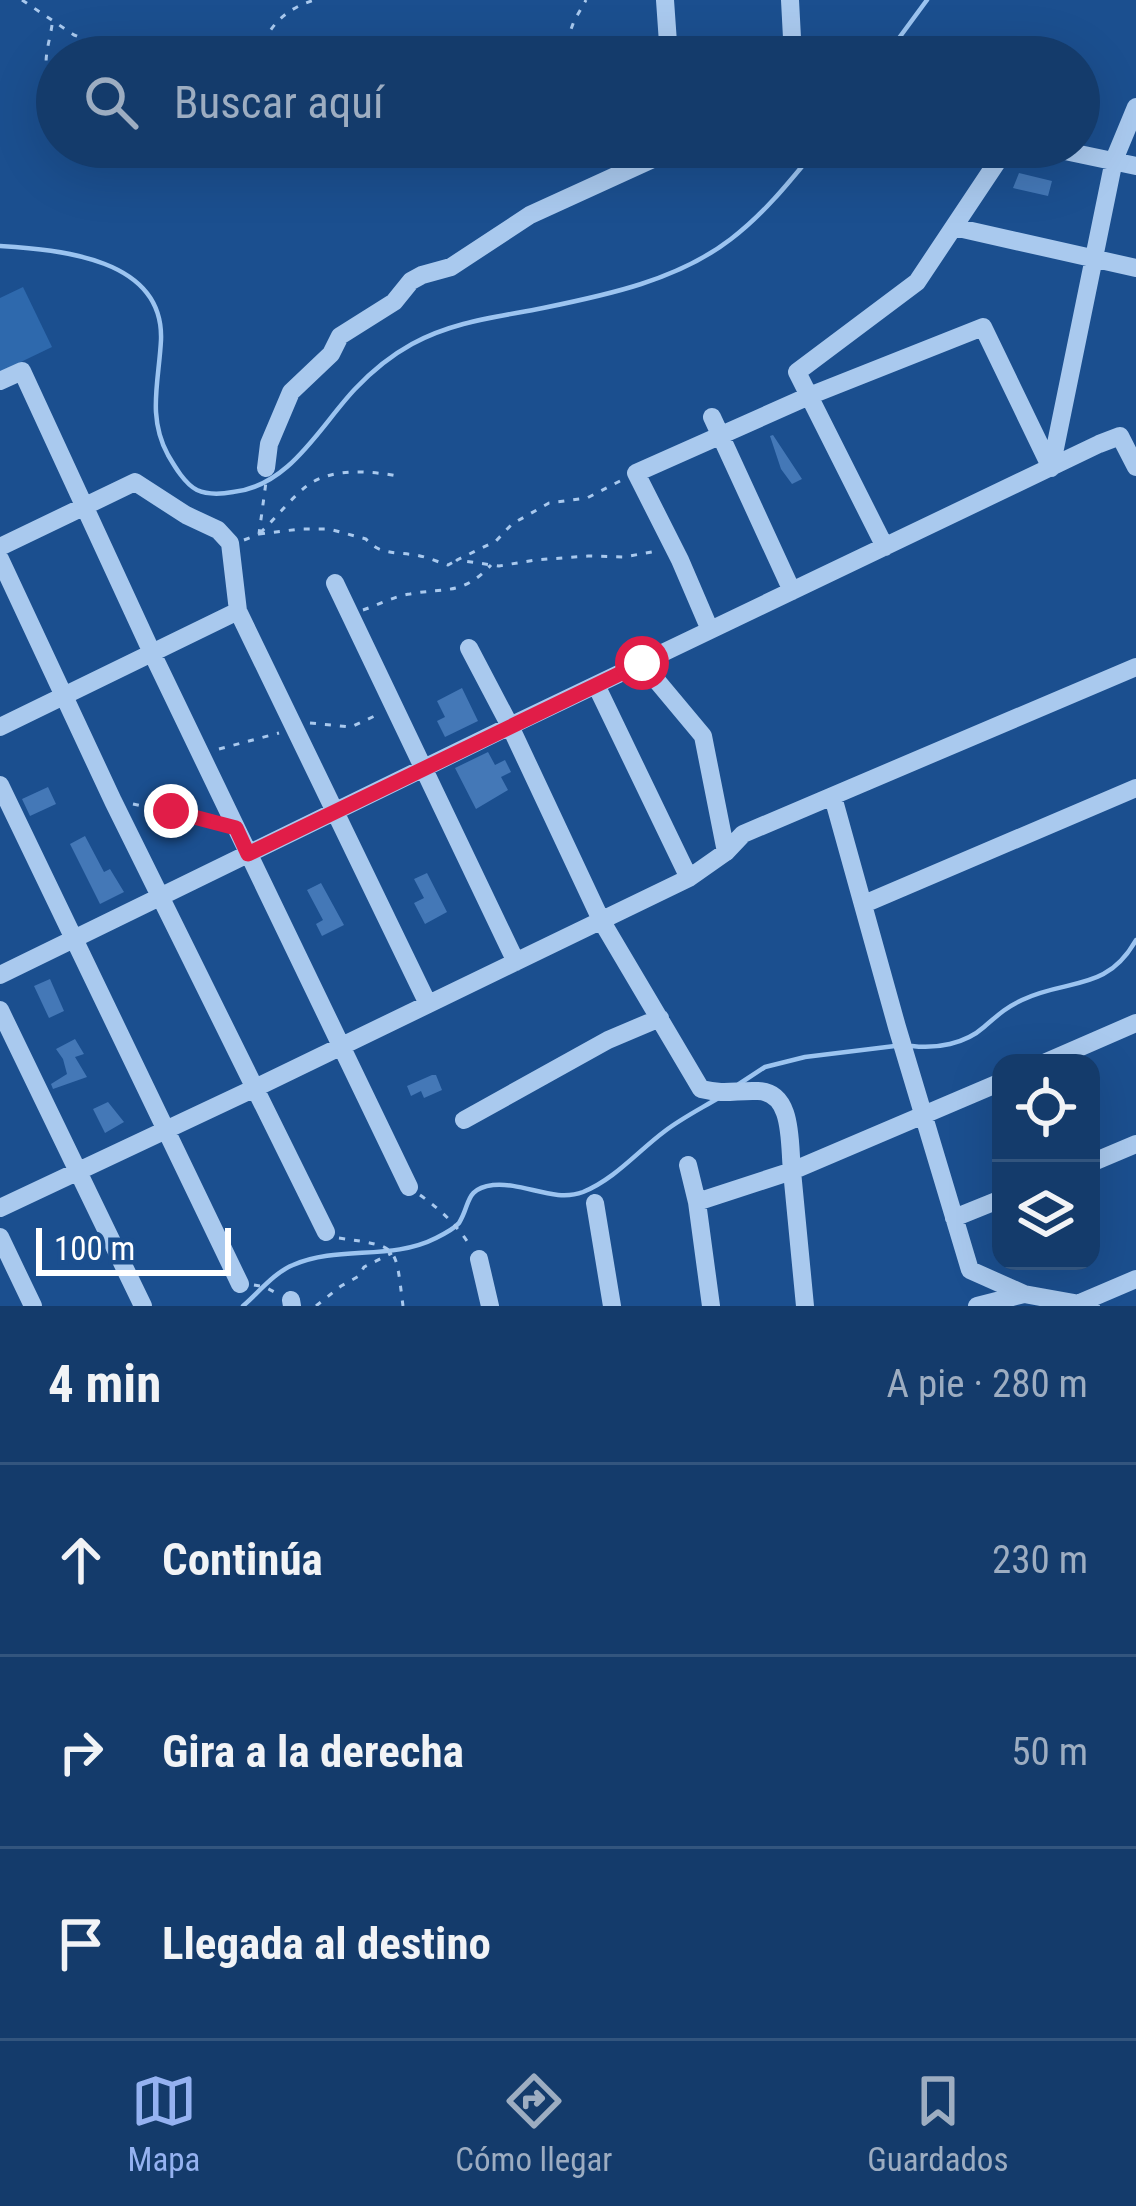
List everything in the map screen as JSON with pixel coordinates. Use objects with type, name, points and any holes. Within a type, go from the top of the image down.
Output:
[{"type":"street","points":[[665,0],[668,36]]},
{"type":"street","points":[[790,0],[792,36]]},
{"type":"street","points":[[1051,467],[1114,160],[1136,107]]},
{"type":"street","points":[[1100,157],[1136,166]]},
{"type":"street","points":[[266,468],[269,444],[291,392],[331,354],[340,336],[394,302],[411,281],[452,267],[530,215],[632,168]]},
{"type":"street","points":[[885,547],[797,372],[917,282],[993,168]]},
{"type":"street","points":[[954,226],[1136,268]]},
{"type":"street","points":[[710,630],[636,473],[716,426],[809,396],[983,327],[1051,467]]},
{"type":"street","points":[[0,381],[22,371],[409,1186]]},
{"type":"street","points":[[716,426],[792,591]]},
{"type":"street","points":[[0,975],[1120,436],[1136,467]]},
{"type":"street","points":[[0,547],[135,482],[218,530],[230,543],[238,611],[428,1004]]},
{"type":"street","points":[[0,559],[326,1232]]},
{"type":"street","points":[[335,584],[516,962]]},
{"type":"street","points":[[0,727],[238,611]]},
{"type":"street","points":[[469,648],[602,920],[701,1089],[724,1095],[763,1090],[784,1106],[805,1306]]},
{"type":"street","points":[[642,663],[703,736],[726,852]]},
{"type":"street","points":[[0,1208],[688,878],[743,834],[1136,667]]},
{"type":"street","points":[[596,685],[688,878]]},
{"type":"street","points":[[0,785],[240,1284]]},
{"type":"street","points":[[864,904],[1136,788]]},
{"type":"street","points":[[833,797],[970,1270],[1024,1294],[1086,1304],[1136,1279]]},
{"type":"street","points":[[0,1010],[143,1306]]},
{"type":"street","points":[[464,1120],[608,1040],[660,1018]]},
{"type":"street","points":[[1065,1054],[1136,1023]]},
{"type":"street","points":[[697,1202],[792,1171],[992,1086]]},
{"type":"street","points":[[1093,1162],[1136,1144]]},
{"type":"street","points":[[688,1165],[711,1306]]},
{"type":"street","points":[[596,1203],[612,1306]]},
{"type":"street","points":[[954,1218],[992,1203]]},
{"type":"street","points":[[0,1237],[33,1306]]},
{"type":"street","points":[[479,1259],[490,1306]]},
{"type":"street","points":[[977,1306],[1024,1294]]},
{"type":"path","points":[[22,0],[77,36]]},
{"type":"path","points":[[267,36],[293,7],[315,0]]},
{"type":"path","points":[[568,36],[586,0]]},
{"type":"path","points":[[49,36],[52,23]]},
{"type":"path","points":[[259,534],[308,485],[325,477],[342,473],[402,477]]},
{"type":"path","points":[[230,543],[259,534],[329,529],[366,539],[371,547],[385,552],[421,556],[448,566],[496,541],[512,524],[549,503],[586,498],[636,473]]},
{"type":"path","points":[[259,534],[264,491]]},
{"type":"path","points":[[457,560],[491,565],[624,557],[662,550],[680,560]]},
{"type":"path","points":[[350,615],[409,594],[459,588],[476,581],[491,565]]},
{"type":"path","points":[[200,753],[276,734],[293,725],[318,722],[351,727],[394,708]]},
{"type":"path","points":[[113,800],[236,828]]},
{"type":"path","points":[[409,1186],[458,1226],[479,1259]]},
{"type":"path","points":[[326,1232],[385,1245],[392,1252],[404,1306]]},
{"type":"path","points":[[316,1306],[359,1276],[364,1267],[392,1252]]},
{"type":"path","points":[[240,1284],[265,1287],[291,1303]]},
{"type":"shaded area","points":[[23,287],[52,347],[0,372],[0,298]]},
{"type":"building","points":[[1019,173],[1052,181],[1048,196],[1013,188]]},
{"type":"building","points":[[773,435],[802,479],[792,484],[781,469]]},
{"type":"building","points":[[462,688],[478,721],[445,737],[437,721],[445,717],[437,701]]},
{"type":"building","points":[[488,752],[495,765],[505,760],[511,772],[501,777],[508,790],[476,809],[455,768]]},
{"type":"building","points":[[48,787],[56,804],[30,816],[22,799]]},
{"type":"building","points":[[85,836],[104,872],[110,869],[124,892],[100,904],[70,844]]},
{"type":"building","points":[[427,873],[447,912],[425,924],[414,903],[424,898],[414,879]]},
{"type":"building","points":[[321,883],[344,925],[322,936],[316,924],[323,920],[307,890]]},
{"type":"building","points":[[50,979],[64,1011],[49,1018],[34,986]]},
{"type":"building","points":[[75,1039],[84,1054],[75,1057],[87,1077],[53,1089],[51,1084],[67,1074],[56,1049]]},
{"type":"building","points":[[432,1075],[442,1090],[424,1098],[421,1091],[411,1096],[407,1086]]},
{"type":"building","points":[[108,1102],[124,1122],[105,1133],[93,1109]]},
{"type":"waterway","points":[[900,36],[927,0]]},
{"type":"waterway","points":[[0,246],[51,251],[104,264],[146,291],[157,313],[161,340],[156,399],[162,441],[177,470],[193,487],[224,493],[253,487],[287,467],[361,383],[412,344],[460,325],[641,284],[688,265],[731,239],[800,168]]},
{"type":"waterway","points":[[912,1046],[959,1041],[1022,1000],[1099,976],[1112,969],[1136,940]]},
{"type":"waterway","points":[[739,1084],[765,1067],[805,1057],[895,1046]]},
{"type":"waterway","points":[[243,1306],[293,1265],[328,1256],[401,1249],[436,1238],[459,1223],[473,1194],[484,1187],[505,1185],[561,1195],[583,1192],[720,1097]]},
{"type":"route","points":[[171,811],[236,828],[248,854],[642,663]]}]
